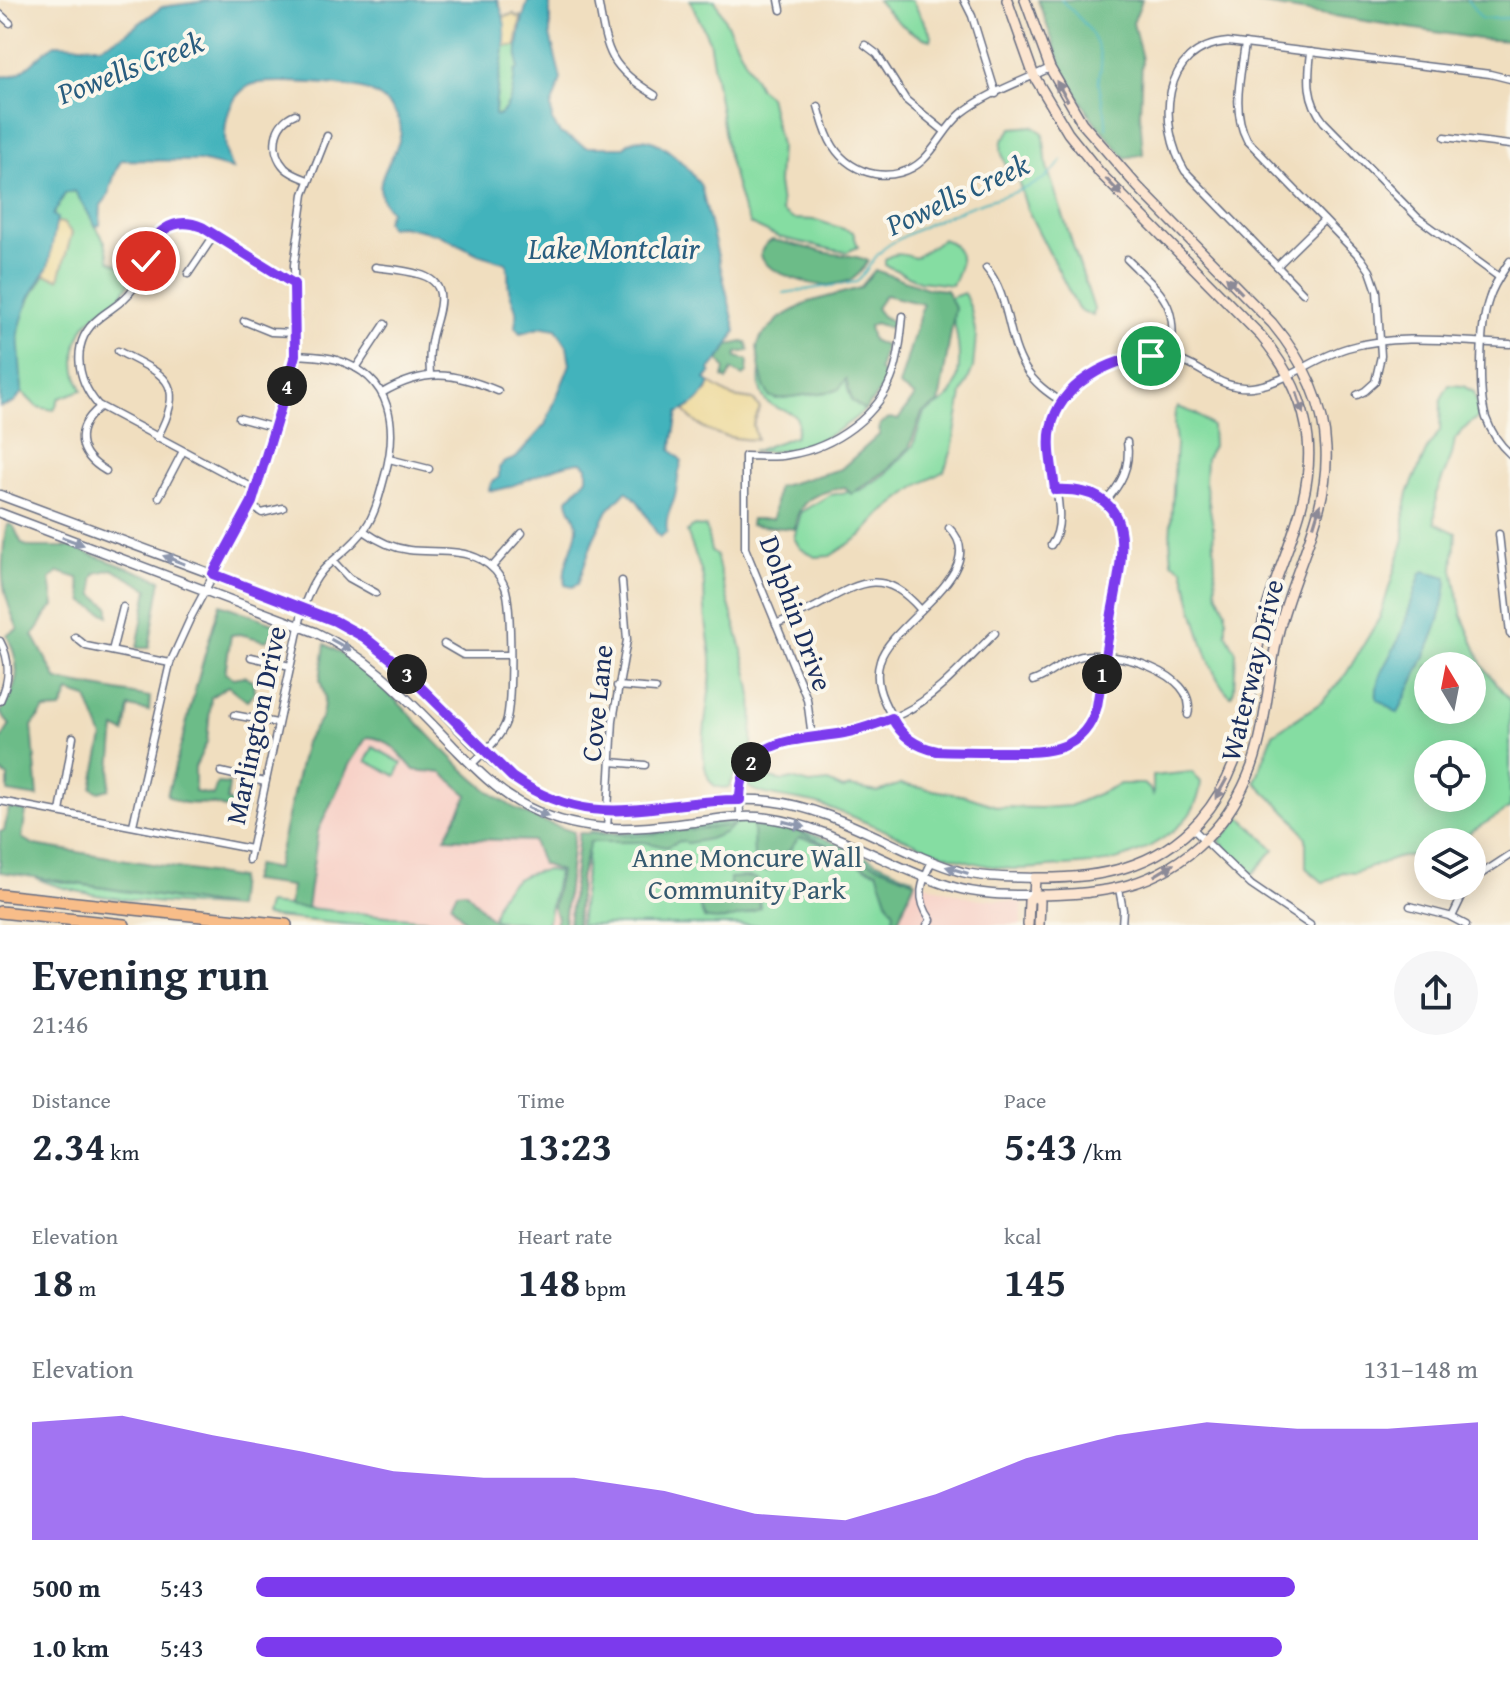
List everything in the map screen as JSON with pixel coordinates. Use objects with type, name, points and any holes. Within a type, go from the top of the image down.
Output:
[{"type":"highway","points":[[0,895],[286,925]]},
{"type":"highway","points":[[52,917],[55,901]]},
{"type":"highway","points":[[0,912],[124,925]]},
{"type":"main road","name":"Waterway Drive","points":[[1007,0],[1034,76],[1053,111],[1084,154],[1261,336],[1289,376],[1303,411],[1309,453],[1306,489],[1265,614],[1242,736],[1234,763],[1219,794],[1192,828],[1156,855],[1129,867],[1083,878],[1035,878]]},
{"type":"main road","name":"Waterway Drive","points":[[1025,0],[1050,68],[1096,142],[1272,323],[1304,368],[1319,405],[1326,445],[1322,500],[1279,628],[1260,737],[1251,768],[1232,807],[1205,840],[1165,870],[1119,889],[1085,895],[1034,895]]},
{"type":"main road","points":[[1293,533],[1309,539]]},
{"type":"main road","points":[[1028,925],[1029,901],[1034,895],[1035,878]]},
{"type":"main road","points":[[1034,895],[1040,901],[1039,925]]},
{"type":"street","points":[[598,0],[605,40],[612,58],[630,79],[655,95]]},
{"type":"street","points":[[779,0],[781,10]]},
{"type":"street","points":[[964,0],[972,16],[996,94]]},
{"type":"street","points":[[0,14],[10,23]]},
{"type":"street","points":[[1303,293],[1185,171],[1171,139],[1170,100],[1175,78],[1184,62],[1210,44],[1228,42],[1510,79]]},
{"type":"street","points":[[1245,44],[1237,106],[1242,132],[1252,147],[1361,258],[1370,271],[1377,291],[1378,374],[1370,388],[1357,395]]},
{"type":"street","points":[[865,45],[877,54],[906,100],[944,131]]},
{"type":"street","points":[[1311,52],[1308,89],[1314,107],[1324,122],[1418,218],[1499,277]]},
{"type":"street","points":[[818,106],[836,151],[854,166],[871,174],[888,175],[911,168],[926,157],[944,131],[970,107],[1050,68]]},
{"type":"street","points":[[295,114],[285,119],[278,130],[275,148],[284,167],[308,180]]},
{"type":"street","points":[[133,825],[170,663],[257,490],[275,428],[295,355],[296,249],[308,180],[327,136]]},
{"type":"street","points":[[1445,137],[1510,145]]},
{"type":"street","points":[[1277,266],[1324,220]]},
{"type":"street","points":[[257,490],[100,407],[87,390],[80,373],[79,355],[86,333],[132,290],[142,271],[149,246],[163,229],[175,225],[191,223],[215,234],[294,284]]},
{"type":"street","points":[[188,274],[215,234]]},
{"type":"street","points":[[1127,259],[1170,308],[1175,332],[1171,358]]},
{"type":"street","points":[[1510,261],[1499,277],[1486,310],[1483,343],[1484,409],[1490,429],[1510,454]]},
{"type":"street","points":[[375,267],[423,275],[432,281],[439,292],[441,311],[430,347],[430,375]]},
{"type":"street","points":[[986,268],[996,280],[1024,367],[1035,382],[1062,402]]},
{"type":"street","name":"Dolphin Drive","points":[[812,737],[807,699],[745,548],[745,456],[779,457],[803,452],[828,443],[852,428],[879,399],[892,377],[898,358],[903,316]]},
{"type":"street","points":[[244,321],[271,332],[293,333]]},
{"type":"street","points":[[356,368],[385,324]]},
{"type":"street","points":[[1051,545],[1059,526],[1050,439],[1053,421],[1062,402],[1076,386],[1109,365],[1141,356],[1171,358],[1191,365],[1215,380],[1234,386],[1255,387],[1289,376],[1344,349],[1380,342],[1510,344]]},
{"type":"street","points":[[118,351],[157,372],[170,388],[171,411],[157,438]]},
{"type":"street","points":[[295,355],[328,358],[356,368],[382,393],[406,381],[430,375],[461,377],[498,391]]},
{"type":"street","name":"Marlington Drive","points":[[249,860],[303,608],[320,574],[364,531],[374,512],[389,459],[392,428],[382,393]]},
{"type":"street","points":[[100,407],[85,423],[82,440],[90,460],[106,471]]},
{"type":"street","points":[[239,418],[275,428]]},
{"type":"street","points":[[1104,503],[1123,478],[1128,460],[1127,442]]},
{"type":"street","points":[[159,497],[183,451]]},
{"type":"street","points":[[389,459],[429,469]]},
{"type":"street","points":[[949,528],[959,540],[960,558],[944,587],[892,638],[879,662],[879,688],[892,718],[909,740],[929,750],[1052,751],[1076,739],[1092,719],[1123,543],[1115,516],[1104,503],[1076,490],[1055,490]]},
{"type":"street","name":"Waterway Drive","points":[[0,495],[303,608],[350,629],[377,647],[484,752],[535,792],[576,807],[608,812],[740,800],[772,801],[804,808],[974,875],[1035,878]]},
{"type":"street","points":[[250,505],[262,513],[283,508]]},
{"type":"street","name":"Waterway Drive","points":[[0,513],[330,638],[368,662],[505,794],[565,823],[607,830],[740,817],[768,818],[803,826],[951,887],[981,893],[1034,895]]},
{"type":"street","points":[[364,531],[393,547],[468,554],[492,567],[501,579],[508,597],[508,717],[501,733],[472,764]]},
{"type":"street","points":[[492,567],[522,533]]},
{"type":"street","points":[[1499,534],[1510,634]]},
{"type":"street","points":[[333,561],[349,578],[376,593]]},
{"type":"street","name":"Cove Lane","points":[[607,830],[617,686],[627,640],[622,581]]},
{"type":"street","points":[[776,624],[861,583],[879,583],[895,588],[921,610]]},
{"type":"street","points":[[112,651],[123,607]]},
{"type":"street","points":[[740,817],[744,773],[758,755],[785,741],[858,730],[892,718],[925,699],[995,633]]},
{"type":"street","points":[[75,637],[86,646],[170,663]]},
{"type":"street","points":[[0,641],[9,672],[0,701]]},
{"type":"street","points":[[444,644],[463,655],[509,655]]},
{"type":"street","points":[[1033,681],[1048,676],[1073,659],[1088,655],[1133,660],[1164,673],[1176,683],[1185,696],[1190,710],[1188,715]]},
{"type":"street","points":[[251,657],[290,666]]},
{"type":"street","points":[[617,686],[656,689]]},
{"type":"street","points":[[234,715],[277,723]]},
{"type":"street","points":[[60,812],[73,737]]},
{"type":"street","points":[[611,762],[645,765]]},
{"type":"street","points":[[221,772],[265,782]]},
{"type":"street","points":[[0,801],[251,849]]},
{"type":"street","points":[[1192,828],[1251,885],[1310,925]]},
{"type":"street","points":[[1486,871],[1510,855]]},
{"type":"street","points":[[927,925],[931,920],[919,895],[932,861]]},
{"type":"street","points":[[1119,889],[1122,925]]},
{"type":"street","points":[[1452,917],[1460,900]]},
{"type":"street","points":[[1410,906],[1452,917],[1466,925]]},
{"type":"shaded area","points":[[333,656],[486,795],[549,826],[590,833],[580,925],[387,925],[286,916]]},
{"type":"shaded area","points":[[915,881],[971,898],[1023,902],[1021,925],[896,925]]},
{"type":"green space","points":[[690,0],[715,0],[759,88],[769,96],[780,145],[778,183],[782,212],[793,219],[816,220],[853,232],[858,247],[847,252],[834,250],[778,237],[750,224],[728,156],[709,40]]},
{"type":"green space","points":[[877,0],[912,0],[932,36],[931,40],[908,29]]},
{"type":"green space","points":[[1038,0],[1142,0],[1133,23],[1142,59],[1140,113],[1143,154],[1125,158],[1091,117],[1064,72]]},
{"type":"green space","points":[[1233,0],[1510,0],[1510,41],[1479,39]]},
{"type":"green space","points":[[521,16],[518,69],[513,94],[499,116],[495,115],[503,17]]},
{"type":"green space","points":[[1033,126],[1043,133],[1047,167],[1094,309],[1093,316],[1078,309],[1027,209],[1017,177],[1006,166],[1001,151],[1002,141],[1012,128]]},
{"type":"green space","points":[[75,191],[105,242],[110,261],[136,272],[118,299],[95,315],[80,334],[75,362],[82,390],[59,398],[54,410],[37,407],[22,392],[18,337],[23,314],[50,261],[57,219],[53,215],[65,194]]},
{"type":"green space","points":[[942,239],[950,242],[959,252],[960,264],[952,285],[919,281],[885,265],[885,259],[892,255],[915,258]]},
{"type":"green space","points":[[772,240],[868,261],[851,280],[820,285],[787,276],[766,264],[761,256],[763,248]]},
{"type":"green space","points":[[875,270],[927,288],[946,290],[955,308],[939,403],[922,413],[909,448],[886,471],[851,494],[845,487],[810,499],[800,510],[795,529],[750,525],[751,519],[773,519],[777,487],[841,469],[879,435],[880,424],[890,418],[898,420],[915,396],[899,386],[923,304],[885,295],[876,308],[893,322],[890,328],[875,323],[869,326],[872,340],[885,346],[879,370],[887,378],[865,410],[852,401],[846,379],[834,391],[776,399],[769,396],[764,386],[757,347],[761,337],[780,318],[809,302],[860,288]]},
{"type":"green space","points":[[964,293],[971,309],[976,336],[973,368],[962,394],[952,450],[944,471],[917,486],[881,514],[861,536],[830,556],[815,557],[800,548],[794,538],[801,512],[830,495],[861,490],[886,474],[913,446],[924,413],[952,393],[959,356],[947,299]]},
{"type":"green space","points":[[747,343],[749,351],[737,353],[736,357],[748,360],[747,373],[743,376],[732,370],[727,380],[723,377],[725,369],[719,360],[729,345]]},
{"type":"green space","points":[[760,370],[764,386],[782,398],[834,391],[846,378],[851,397],[865,410],[813,443],[784,450],[752,452],[795,436],[798,424],[795,416],[772,406],[765,399],[760,388]]},
{"type":"green space","points":[[1449,385],[1463,386],[1474,392],[1480,416],[1455,439],[1436,494],[1435,523],[1456,533],[1453,569],[1462,616],[1477,652],[1414,652],[1414,724],[1486,724],[1486,670],[1510,700],[1510,808],[1477,828],[1414,828],[1414,855],[1354,873],[1342,872],[1324,883],[1306,868],[1306,838],[1295,821],[1255,782],[1273,734],[1322,702],[1346,674],[1380,617],[1404,539],[1408,493],[1428,447],[1440,431],[1441,399]]},
{"type":"green space","points":[[1178,407],[1196,414],[1212,426],[1213,446],[1206,458],[1205,481],[1213,526],[1216,590],[1226,611],[1226,633],[1236,652],[1231,696],[1222,687],[1207,656],[1183,569],[1172,562],[1174,425]]},
{"type":"green space","points":[[9,524],[14,527],[22,544],[30,547],[71,547],[161,580],[149,648],[137,648],[148,589],[112,569],[96,573],[93,579],[94,595],[109,607],[109,616],[84,602],[78,578],[59,572],[50,579],[54,606],[33,635],[57,680],[150,697],[149,711],[129,707],[125,733],[115,728],[109,789],[99,792],[92,788],[103,738],[87,698],[69,692],[61,709],[44,710],[32,726],[38,797],[8,792],[8,777],[0,771],[0,741],[10,725],[0,713],[12,693],[17,675],[15,657],[7,635],[18,629],[5,591],[2,569]]},
{"type":"green space","points":[[693,526],[706,527],[711,551],[716,555],[752,697],[752,747],[726,788],[718,787],[709,779],[703,752],[711,657],[703,578],[687,532]]},
{"type":"green space","points":[[220,604],[282,626],[266,641],[240,634],[231,635],[225,673],[233,678],[245,676],[253,682],[254,692],[247,701],[228,686],[211,697],[207,742],[195,767],[195,792],[213,795],[217,783],[229,784],[227,800],[246,808],[244,817],[216,805],[184,803],[167,795]]},
{"type":"green space","points":[[325,644],[375,680],[486,789],[526,814],[574,832],[564,925],[555,925],[557,918],[553,907],[560,871],[542,864],[533,841],[445,838],[468,795],[442,773],[414,770],[394,748],[375,738],[367,737],[350,763],[318,831],[307,908],[289,907],[291,886],[251,881],[256,865],[276,869],[305,742],[322,717],[325,697],[320,680]]},
{"type":"green space","points":[[373,747],[402,763],[396,776],[366,761]]},
{"type":"green space","points":[[1192,772],[1201,782],[1194,808],[1177,828],[1149,847],[1103,863],[1025,869],[978,864],[932,850],[818,804],[769,795],[748,786],[753,775],[810,784],[828,782],[843,789],[850,787],[878,792],[900,784],[966,796],[999,807],[1041,808],[1070,806],[1120,784],[1143,784],[1153,796],[1153,776]]},
{"type":"green space","points":[[9,808],[26,811],[22,838],[34,845],[239,878],[236,908],[0,872],[0,831],[4,831]]},
{"type":"green space","points":[[1241,817],[1274,849],[1253,874],[1219,841]]},
{"type":"green space","name":"Anne Moncure Wall Community Park","points":[[749,820],[813,835],[913,878],[891,925],[580,925],[590,831],[616,833]]},
{"type":"green space","points":[[734,825],[709,839],[688,843],[680,841],[666,847],[644,842],[590,842],[580,878],[577,925],[569,925],[579,833],[641,835]]},
{"type":"green space","points":[[753,826],[798,832],[915,881],[896,925],[892,925],[894,912],[877,871],[820,843],[799,838],[788,852],[786,861],[763,871],[754,860]]},
{"type":"green space","points":[[548,870],[558,872],[547,925],[493,920],[499,899],[510,884],[527,874]]},
{"type":"green space","points":[[36,878],[236,908],[107,897]]},
{"type":"green space","points":[[730,878],[757,879],[760,908],[733,918],[704,918],[699,905],[730,903]]},
{"type":"green space","points":[[465,891],[487,915],[503,925],[468,925],[451,904],[457,892]]},
{"type":"green space","points":[[267,904],[437,921],[437,925],[356,925],[264,916]]},
{"type":"sand","points":[[521,16],[516,46],[504,46],[503,17]]},
{"type":"sand","points":[[56,222],[63,223],[72,233],[59,279],[45,275]]},
{"type":"sand","points":[[710,383],[733,397],[753,400],[760,408],[753,425],[757,440],[716,434],[699,425],[684,410],[707,391]]},
{"type":"water","name":"Lake Montclair","points":[[212,0],[497,0],[505,28],[495,115],[499,116],[510,100],[515,71],[518,69],[520,34],[528,0],[550,0],[550,35],[561,79],[551,107],[552,121],[560,133],[586,147],[624,147],[634,140],[645,139],[667,150],[687,168],[701,186],[736,331],[723,354],[709,370],[711,372],[705,379],[710,383],[701,398],[678,413],[671,450],[682,461],[667,520],[667,532],[660,537],[637,501],[626,491],[608,510],[594,538],[578,584],[572,587],[565,585],[565,577],[577,525],[568,499],[587,478],[587,467],[582,462],[571,463],[507,487],[489,490],[491,483],[499,477],[499,468],[503,463],[516,458],[545,425],[570,364],[567,346],[556,329],[543,327],[520,333],[515,327],[516,310],[509,289],[506,263],[478,254],[438,234],[401,226],[389,227],[386,221],[390,211],[382,198],[380,185],[400,137],[400,124],[385,101],[369,91],[356,88],[287,82],[249,86],[233,102],[226,124],[226,148],[232,169],[200,161],[122,160],[101,205],[100,225],[96,226],[75,191],[65,193],[53,215],[57,218],[48,267],[28,300],[18,333],[22,392],[14,403],[0,407],[0,76],[23,70],[55,44],[101,46],[122,36],[162,7]]},
{"type":"water","points":[[1424,571],[1447,577],[1445,594],[1426,652],[1414,652],[1414,678],[1398,713],[1377,699],[1378,682],[1401,634]]},
{"type":"waterway","name":"Powells Creek","points":[[1061,0],[1088,28],[1097,44],[1106,128]]},
{"type":"waterway","name":"Powells Creek","points":[[1467,0],[1482,19],[1510,18]]},
{"type":"waterway","name":"Powells Creek","points":[[784,293],[857,282],[890,244],[949,215],[1033,185],[1062,160]]},
{"type":"route","points":[[146,261],[149,246],[163,229],[191,223],[294,284],[295,355],[280,410],[257,490],[213,574],[335,621],[364,637],[394,661],[512,777],[535,792],[561,803],[603,812],[740,800],[744,773],[758,755],[774,745],[858,730],[892,718],[909,740],[922,748],[937,751],[1043,752],[1061,748],[1076,739],[1087,727],[1097,706],[1123,543],[1120,526],[1104,503],[1076,490],[1055,490],[1051,430],[1062,402],[1085,379],[1123,360],[1151,356]]}]
